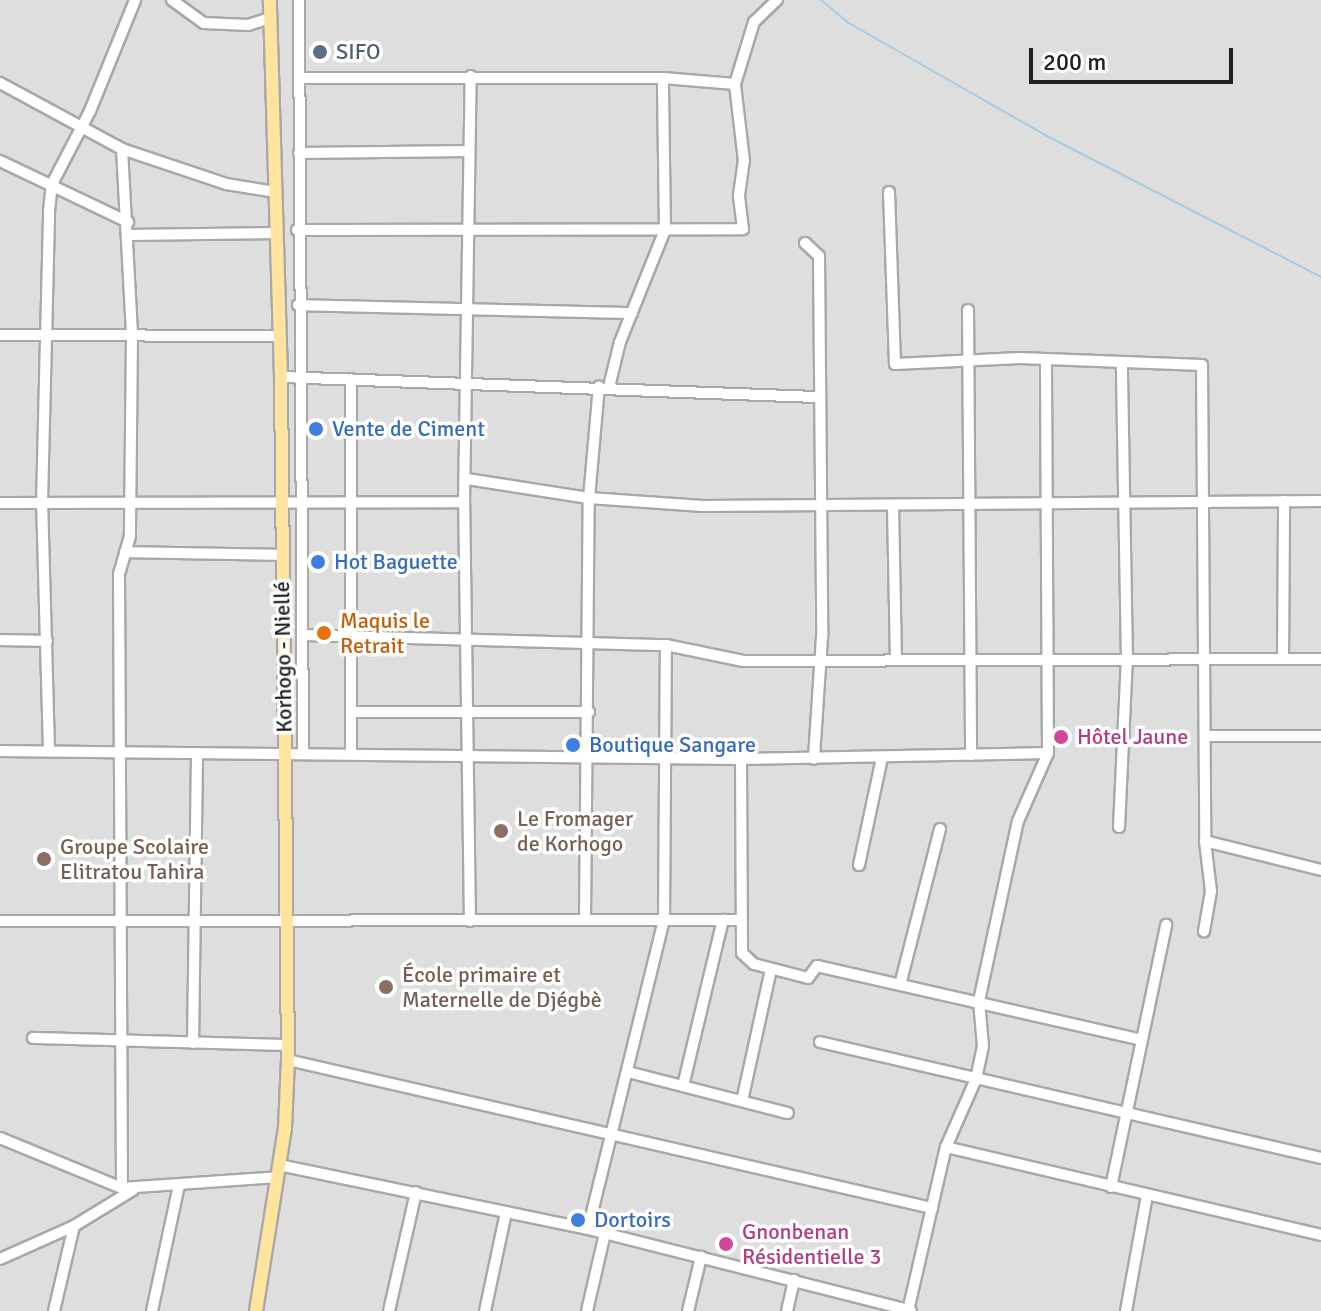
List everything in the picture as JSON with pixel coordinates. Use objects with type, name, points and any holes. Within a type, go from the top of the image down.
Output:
[{"type":"main road","name":"Korhogo - Niellé","points":[[256,1311],[279,1171],[288,1060],[281,377],[270,0]]},
{"type":"street","points":[[49,750],[42,503],[43,334],[52,184],[82,127],[135,0]]},
{"type":"street","points":[[172,0],[204,23],[248,25],[270,18]]},
{"type":"street","points":[[299,0],[297,378],[303,754]]},
{"type":"street","points":[[297,230],[743,229],[739,195],[744,161],[735,84],[754,22],[777,0]]},
{"type":"street","points":[[470,921],[464,502],[467,479],[466,230],[471,76]]},
{"type":"street","points":[[299,78],[663,78],[735,84]]},
{"type":"street","points":[[585,919],[591,641],[589,498],[604,386],[665,230],[663,78]]},
{"type":"street","points":[[0,83],[122,149],[226,184],[276,192]]},
{"type":"street","points":[[122,149],[132,336],[130,504],[125,552],[119,574],[122,1188]]},
{"type":"street","points":[[299,153],[469,151]]},
{"type":"street","points":[[0,161],[128,222]]},
{"type":"street","points":[[889,192],[895,364],[1046,359],[1202,365],[1205,841],[1211,891],[1204,931]]},
{"type":"street","points":[[129,235],[277,233]]},
{"type":"street","points":[[805,243],[819,256],[820,659],[814,759]]},
{"type":"street","points":[[298,305],[468,306],[632,313]]},
{"type":"street","points":[[968,310],[971,755]]},
{"type":"street","points":[[0,335],[278,336]]},
{"type":"street","points":[[0,1138],[122,1188],[179,1185],[279,1171],[416,1192],[605,1233],[909,1311],[946,1147],[976,1079],[983,1046],[979,1001],[1018,821],[1048,753],[1046,359]]},
{"type":"street","points":[[1119,827],[1127,660],[1122,362]]},
{"type":"street","points":[[281,377],[604,386],[817,397]]},
{"type":"street","points":[[351,379],[351,753]]},
{"type":"street","points":[[467,479],[589,498],[818,507],[1321,501]]},
{"type":"street","points":[[1283,659],[1284,501]]},
{"type":"street","points":[[0,503],[464,502]]},
{"type":"street","points":[[893,506],[896,659]]},
{"type":"street","points":[[125,552],[282,555]]},
{"type":"street","points":[[303,635],[666,645],[743,661],[1321,659]]},
{"type":"street","points":[[0,640],[47,641]]},
{"type":"street","points":[[588,1229],[664,920],[666,645]]},
{"type":"street","points":[[351,712],[589,712]]},
{"type":"street","points":[[1205,736],[1321,736]]},
{"type":"street","points":[[0,751],[588,754],[741,759],[1048,753]]},
{"type":"street","points":[[193,1043],[197,753]]},
{"type":"street","points":[[859,865],[882,758]]},
{"type":"street","points":[[741,759],[742,953],[771,969],[808,978],[817,966],[1142,1040]]},
{"type":"street","points":[[900,985],[940,829]]},
{"type":"street","points":[[1205,841],[1321,870]]},
{"type":"street","points":[[683,1086],[723,920]]},
{"type":"street","points":[[0,921],[288,924],[741,920]]},
{"type":"street","points":[[1111,1187],[1166,925]]},
{"type":"street","points":[[742,1101],[771,969]]},
{"type":"street","points":[[33,1038],[288,1045]]},
{"type":"street","points":[[820,1042],[1321,1158]]},
{"type":"street","points":[[288,1060],[614,1131],[932,1208]]},
{"type":"street","points":[[628,1072],[788,1113]]},
{"type":"street","points":[[946,1147],[1321,1235]]},
{"type":"street","points":[[152,1311],[179,1185]]},
{"type":"street","points":[[0,1259],[74,1226],[135,1189]]},
{"type":"street","points":[[389,1311],[416,1192]]},
{"type":"street","points":[[1126,1311],[1147,1195]]},
{"type":"street","points":[[485,1311],[506,1212]]},
{"type":"street","points":[[54,1311],[74,1226]]},
{"type":"street","points":[[587,1311],[605,1233]]},
{"type":"street","points":[[688,1311],[701,1257]]},
{"type":"street","points":[[787,1311],[794,1280]]},
{"type":"shaded area","points":[[0,0],[1321,0],[1321,1311],[0,1311]]},
{"type":"waterway","points":[[821,0],[847,22],[1047,136],[1321,277]]},
{"type":"place","name":"SIFO","points":[[320,52]]},
{"type":"place","name":"Vente de Ciment","points":[[316,429]]},
{"type":"place","name":"Hot Baguette","points":[[318,562]]},
{"type":"place","name":"Maquis le Retrait","points":[[324,633]]},
{"type":"place","name":"Hôtel Jaune","points":[[1061,737]]},
{"type":"place","name":"Boutique Sangare","points":[[573,745]]},
{"type":"place","name":"Le Fromager de Korhogo","points":[[501,831]]},
{"type":"place","name":"Groupe Scolaire Elitratou Tahira","points":[[44,859]]},
{"type":"place","name":"École primaire et Maternelle de Djégbè","points":[[386,987]]},
{"type":"place","name":"Dortoirs","points":[[578,1220]]},
{"type":"place","name":"Gnonbenan Résidentielle 3","points":[[726,1244]]}]
